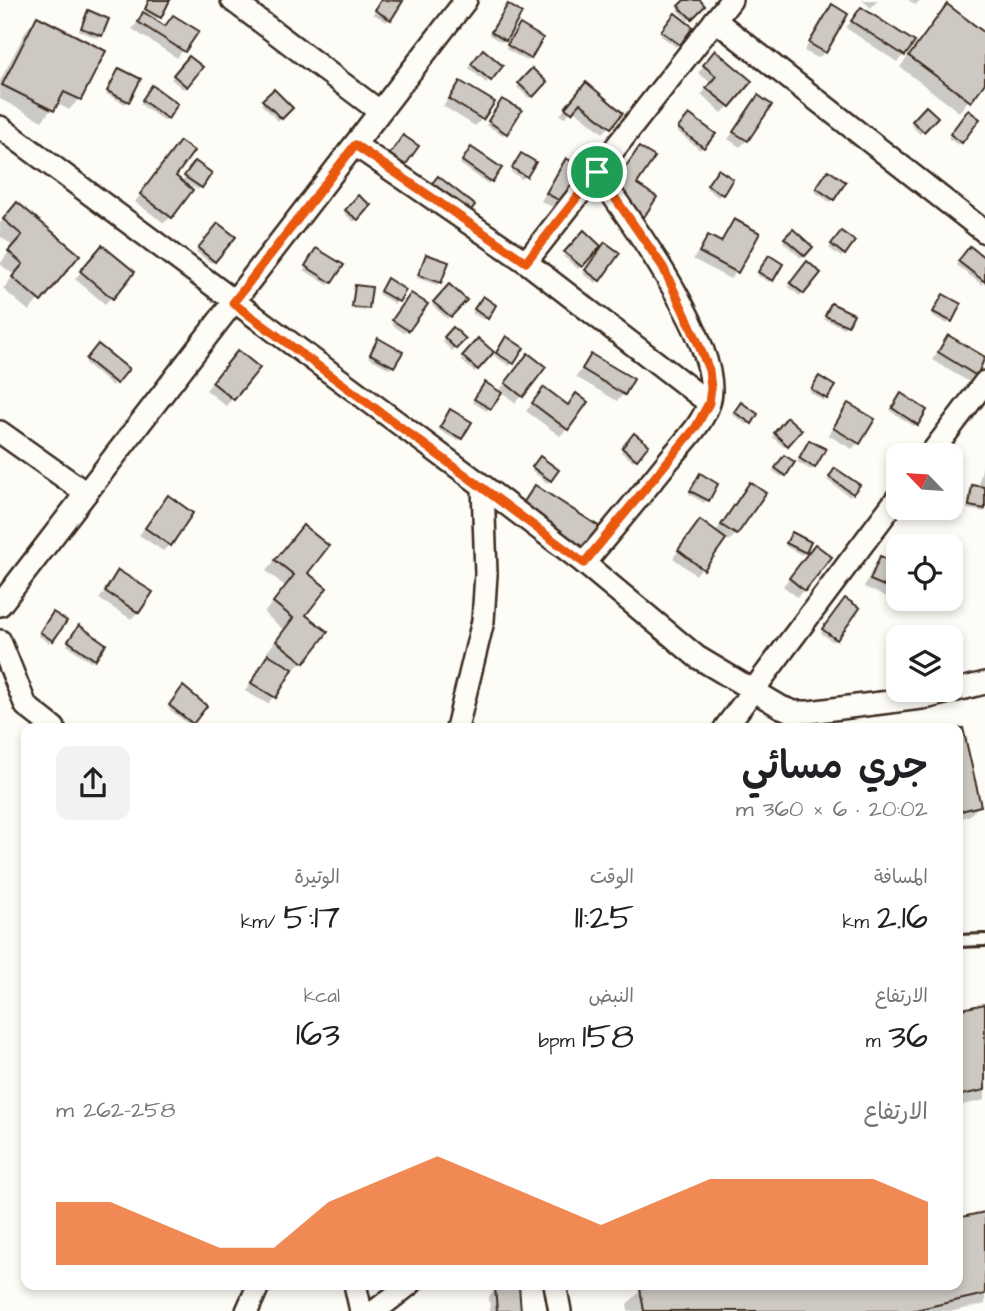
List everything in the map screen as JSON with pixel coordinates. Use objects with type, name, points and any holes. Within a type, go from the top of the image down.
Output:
[{"type":"street","points":[[232,0],[379,111]]},
{"type":"street","points":[[0,605],[466,0]]},
{"type":"street","points":[[526,262],[731,0]]},
{"type":"street","points":[[715,20],[985,232]]},
{"type":"street","points":[[0,127],[233,303],[483,486],[584,563],[697,657],[789,712],[929,697],[985,683]]},
{"type":"street","points":[[355,145],[526,262],[709,403]]},
{"type":"street","points":[[584,563],[689,436],[709,403],[709,370],[677,296],[647,242],[597,172]]},
{"type":"street","points":[[939,443],[985,382]]},
{"type":"street","points":[[0,432],[86,493]]},
{"type":"street","points":[[458,723],[480,639],[484,610],[486,547],[483,486]]},
{"type":"street","points":[[728,723],[886,513]]},
{"type":"street","points":[[0,641],[26,706],[48,723]]},
{"type":"street","points":[[247,1311],[256,1290]]},
{"type":"street","points":[[356,1290],[361,1311]]},
{"type":"street","points":[[375,1311],[402,1290]]},
{"type":"street","points":[[556,1290],[560,1311]]},
{"type":"lane","points":[[963,941],[985,940]]},
{"type":"building","points":[[149,0],[170,0],[161,18],[145,9]]},
{"type":"building","points":[[381,0],[403,1],[391,20],[375,10]]},
{"type":"building","points":[[684,0],[700,0],[705,6],[692,19],[678,6]]},
{"type":"building","points":[[508,4],[522,13],[506,41],[491,32]]},
{"type":"building","points":[[832,4],[848,14],[826,53],[809,43]]},
{"type":"building","points":[[947,4],[985,33],[985,83],[971,102],[909,56]]},
{"type":"building","points":[[861,7],[915,42],[905,56],[851,21]]},
{"type":"building","points":[[88,10],[109,19],[102,36],[81,28]]},
{"type":"building","points":[[143,12],[165,26],[173,15],[199,31],[185,52],[138,22]]},
{"type":"building","points":[[675,13],[693,27],[680,45],[661,31]]},
{"type":"building","points":[[37,16],[106,51],[81,100],[64,92],[54,111],[2,85]]},
{"type":"building","points":[[520,24],[543,38],[531,59],[507,45]]},
{"type":"building","points":[[483,49],[503,66],[491,81],[471,64]]},
{"type":"building","points":[[715,50],[752,81],[730,107],[706,88],[716,76],[703,65]]},
{"type":"building","points":[[189,56],[203,67],[187,87],[173,75]]},
{"type":"building","points":[[119,68],[141,79],[129,102],[107,91]]},
{"type":"building","points":[[532,68],[547,82],[533,97],[518,83]]},
{"type":"building","points":[[460,81],[495,102],[483,120],[449,99]]},
{"type":"building","points":[[586,82],[623,113],[611,128],[580,103],[572,113],[565,108]]},
{"type":"building","points":[[152,85],[178,104],[168,119],[142,100]]},
{"type":"building","points":[[274,89],[293,108],[282,119],[262,100]]},
{"type":"building","points":[[758,95],[772,105],[748,141],[733,132]]},
{"type":"building","points":[[502,99],[522,110],[507,134],[488,121]]},
{"type":"building","points":[[926,106],[938,117],[924,132],[912,121]]},
{"type":"building","points":[[968,110],[980,119],[962,143],[950,134]]},
{"type":"building","points":[[689,114],[716,134],[704,148],[678,128]]},
{"type":"building","points":[[403,135],[419,146],[404,167],[388,157]]},
{"type":"building","points":[[180,141],[194,151],[176,176],[193,190],[172,218],[140,194]]},
{"type":"building","points":[[471,147],[502,168],[492,182],[462,161]]},
{"type":"building","points":[[639,147],[655,157],[637,184],[657,197],[644,217],[608,193]]},
{"type":"building","points":[[521,153],[536,162],[527,177],[512,168]]},
{"type":"building","points":[[566,158],[583,168],[564,203],[546,193]]},
{"type":"building","points":[[195,161],[212,173],[202,188],[184,176]]},
{"type":"building","points":[[718,169],[733,179],[723,195],[707,185]]},
{"type":"building","points":[[828,170],[846,182],[834,200],[816,188]]},
{"type":"building","points":[[438,176],[475,205],[463,220],[426,191]]},
{"type":"building","points":[[358,195],[371,205],[358,220],[345,210]]},
{"type":"building","points":[[17,202],[80,255],[41,302],[12,277],[23,264],[8,251],[22,235],[3,219]]},
{"type":"building","points":[[734,219],[760,233],[738,273],[699,252],[708,235],[721,242]]},
{"type":"building","points":[[218,223],[236,237],[215,262],[198,248]]},
{"type":"building","points":[[793,229],[813,247],[805,256],[784,238]]},
{"type":"building","points":[[584,230],[601,246],[582,267],[564,252]]},
{"type":"building","points":[[841,231],[855,241],[845,255],[831,244]]},
{"type":"building","points":[[605,242],[620,253],[600,281],[585,270]]},
{"type":"building","points":[[102,245],[135,272],[113,299],[80,271]]},
{"type":"building","points":[[970,246],[985,258],[985,282],[958,261]]},
{"type":"building","points":[[316,248],[344,265],[332,283],[305,266]]},
{"type":"building","points":[[426,254],[449,262],[441,283],[418,275]]},
{"type":"building","points":[[769,255],[783,264],[773,281],[758,272]]},
{"type":"building","points":[[807,261],[821,273],[804,294],[790,283]]},
{"type":"building","points":[[387,278],[406,290],[399,302],[380,291]]},
{"type":"building","points":[[449,284],[467,300],[451,317],[433,302]]},
{"type":"building","points":[[355,285],[372,287],[369,309],[352,307]]},
{"type":"building","points":[[411,293],[428,304],[409,331],[392,320]]},
{"type":"building","points":[[943,294],[961,304],[952,322],[933,312]]},
{"type":"building","points":[[483,296],[496,305],[488,319],[474,309]]},
{"type":"building","points":[[831,303],[854,314],[848,326],[825,316]]},
{"type":"building","points":[[453,327],[466,339],[456,349],[444,337]]},
{"type":"building","points":[[948,335],[985,357],[977,376],[938,352]]},
{"type":"building","points":[[506,336],[524,348],[514,364],[496,353]]},
{"type":"building","points":[[378,338],[403,352],[394,367],[370,354]]},
{"type":"building","points":[[478,338],[494,352],[478,370],[462,356]]},
{"type":"building","points":[[98,344],[129,369],[117,384],[86,359]]},
{"type":"building","points":[[238,350],[260,368],[234,400],[212,382]]},
{"type":"building","points":[[528,353],[546,367],[523,397],[505,383]]},
{"type":"building","points":[[591,354],[634,379],[625,395],[582,369]]},
{"type":"building","points":[[819,376],[835,386],[827,399],[811,389]]},
{"type":"building","points":[[485,382],[502,393],[491,409],[474,399]]},
{"type":"building","points":[[544,387],[568,405],[576,393],[588,402],[568,430],[532,403]]},
{"type":"building","points":[[901,393],[927,410],[918,425],[892,408]]},
{"type":"building","points":[[741,402],[758,414],[752,424],[734,412]]},
{"type":"building","points":[[848,403],[875,419],[860,444],[833,428]]},
{"type":"building","points":[[450,409],[472,422],[462,439],[440,427]]},
{"type":"building","points":[[787,417],[802,430],[788,446],[774,433]]},
{"type":"building","points":[[634,433],[649,445],[637,460],[622,448]]},
{"type":"building","points":[[809,440],[826,449],[815,468],[799,458]]},
{"type":"building","points":[[784,455],[795,462],[786,476],[775,468]]},
{"type":"building","points":[[540,456],[559,470],[551,481],[532,467]]},
{"type":"building","points":[[835,468],[860,485],[853,494],[829,477]]},
{"type":"building","points":[[700,473],[718,484],[709,501],[690,491]]},
{"type":"building","points":[[750,482],[766,493],[737,535],[721,525]]},
{"type":"building","points":[[535,485],[600,527],[582,556],[516,514]]},
{"type":"building","points":[[972,485],[985,487],[985,509],[969,506]]},
{"type":"building","points":[[168,495],[193,513],[171,546],[145,528]]},
{"type":"building","points":[[700,520],[726,539],[704,570],[678,550]]},
{"type":"building","points":[[303,525],[329,546],[308,573],[327,588],[306,615],[328,632],[304,663],[276,641],[293,618],[273,602],[294,575],[275,560]]},
{"type":"building","points":[[792,532],[811,542],[806,553],[786,543]]},
{"type":"building","points":[[815,544],[832,557],[805,591],[789,578]]},
{"type":"building","points":[[880,556],[886,559],[886,587],[870,580]]},
{"type":"building","points":[[118,570],[153,592],[139,613],[105,591]]},
{"type":"building","points":[[845,598],[860,608],[837,640],[822,629]]},
{"type":"building","points":[[53,612],[67,621],[53,641],[40,632]]},
{"type":"building","points":[[79,625],[106,644],[95,660],[68,641]]},
{"type":"building","points":[[268,654],[293,669],[276,698],[251,683]]},
{"type":"building","points":[[183,686],[207,706],[192,723],[169,705]]},
{"type":"building","points":[[963,728],[981,806],[963,810]]},
{"type":"building","points":[[985,1004],[985,1090],[963,1095],[963,1009]]},
{"type":"building","points":[[985,1212],[985,1294],[911,1311],[644,1311],[640,1290],[963,1290],[963,1217]]},
{"type":"building","points":[[495,1290],[519,1290],[521,1311],[497,1311]]},
{"type":"route","points":[[355,145],[526,262],[597,172],[663,267],[709,370],[711,396],[696,427],[584,563],[233,303],[355,145]]}]
